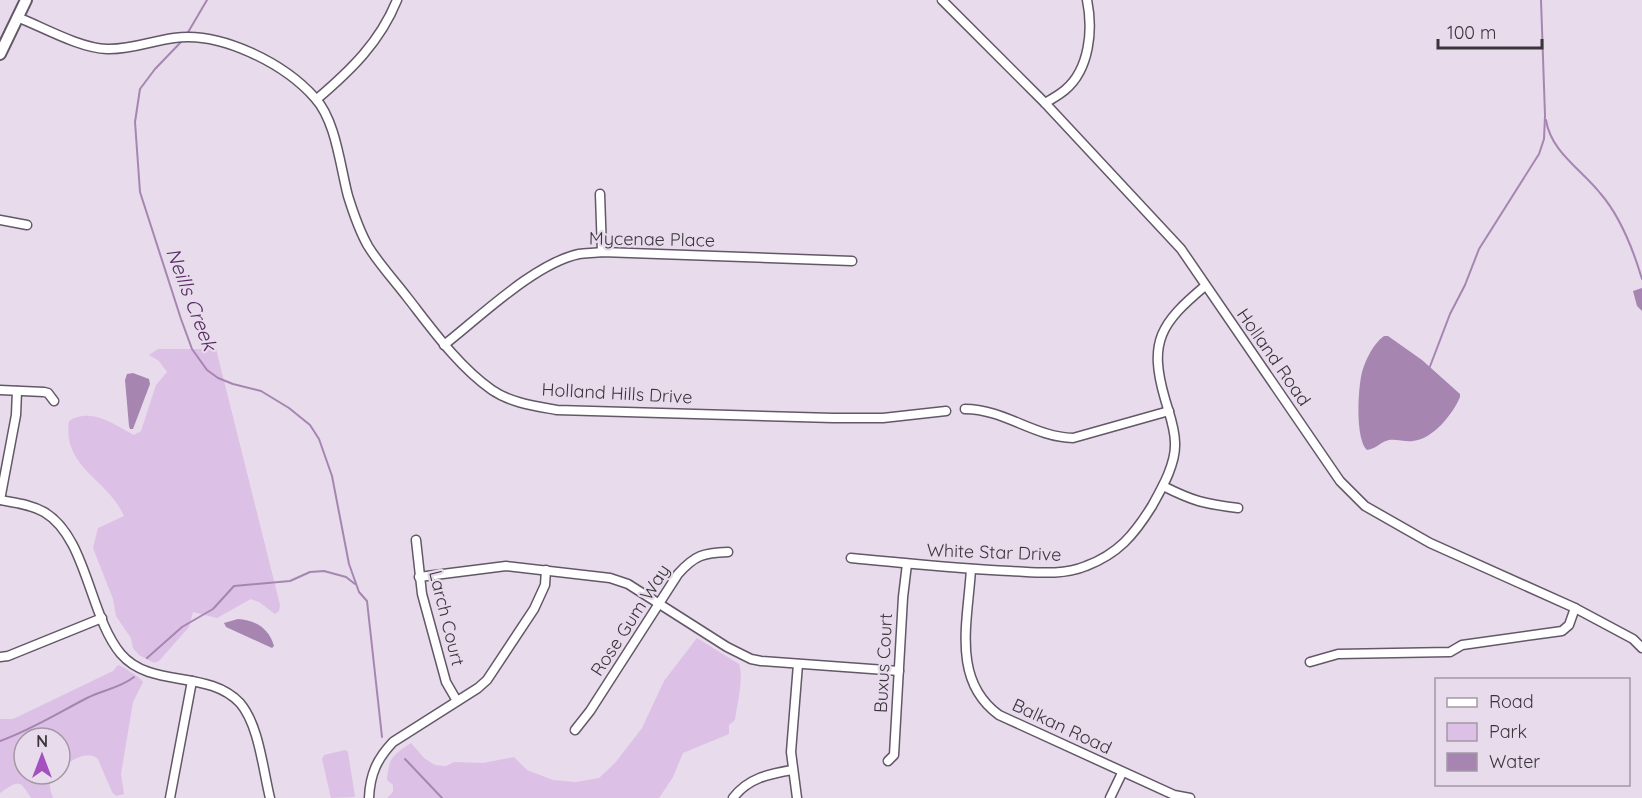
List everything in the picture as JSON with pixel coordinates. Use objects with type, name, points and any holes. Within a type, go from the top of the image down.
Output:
[{"type":"street","points":[[0,54],[26,0]]},
{"type":"street","points":[[317,99],[363,58],[380,36],[397,0]]},
{"type":"street","name":"Holland Road","points":[[942,0],[1045,103],[1181,249],[1340,481],[1365,506],[1430,543],[1575,608],[1633,639],[1642,648]]},
{"type":"street","points":[[1045,103],[1067,89],[1079,73],[1086,54],[1091,24],[1087,0]]},
{"type":"street","name":"Holland Hills Drive","points":[[18,17],[78,43],[106,49],[194,36],[217,39],[261,59],[297,80],[317,99],[333,130],[348,197],[368,245],[444,345],[493,391],[521,403],[557,410],[833,418],[884,417],[946,411]]},
{"type":"street","points":[[600,194],[602,252]]},
{"type":"street","points":[[0,220],[27,225]]},
{"type":"street","name":"Mycenae Place","points":[[444,345],[524,280],[560,260],[579,254],[602,252],[852,261]]},
{"type":"street","name":"White Star Drive","points":[[851,558],[972,569],[1057,573],[1086,567],[1106,557],[1124,544],[1137,530],[1163,486],[1174,456],[1176,444],[1158,368],[1159,342],[1165,326],[1176,312],[1205,286]]},
{"type":"street","points":[[0,390],[44,392],[48,393],[54,401]]},
{"type":"street","points":[[17,391],[16,415],[0,500],[32,506],[45,512],[57,522],[73,546],[113,643],[131,664],[147,671],[211,684],[228,693],[240,704],[250,717],[270,798]]},
{"type":"street","points":[[965,409],[994,412],[1044,434],[1059,438],[1072,438],[1169,411]]},
{"type":"street","points":[[1163,486],[1205,505],[1238,508]]},
{"type":"street","name":"Larch Court","points":[[416,540],[419,577],[446,682],[457,701]]},
{"type":"street","name":"Rose Gum Way","points":[[575,730],[590,711],[678,574],[690,561],[705,553],[728,552]]},
{"type":"street","name":"Buxus Court","points":[[888,761],[894,755],[907,564]]},
{"type":"street","points":[[419,577],[494,566],[610,578],[628,584],[741,655],[761,661],[899,671]]},
{"type":"street","name":"Balkan Road","points":[[972,569],[965,651],[968,670],[980,697],[999,715],[1122,773],[1174,795],[1190,798]]},
{"type":"street","points":[[369,798],[372,775],[382,754],[393,742],[478,688],[495,670],[541,597],[546,570]]},
{"type":"street","points":[[1310,662],[1338,654],[1450,652],[1462,645],[1562,631],[1569,625],[1575,608]]},
{"type":"street","points":[[0,657],[8,656],[102,618]]},
{"type":"street","points":[[797,798],[791,752],[798,664]]},
{"type":"street","points":[[170,798],[192,681]]},
{"type":"street","points":[[733,798],[753,780],[772,773],[792,770]]},
{"type":"street","points":[[1110,798],[1122,773]]},
{"type":"green space","points":[[158,349],[216,349],[280,605],[279,611],[275,614],[251,599],[217,618],[193,612],[189,627],[159,661],[154,663],[139,655],[133,648],[131,638],[116,616],[113,599],[93,548],[98,528],[124,516],[117,503],[79,462],[72,450],[69,421],[78,417],[94,417],[111,422],[134,435],[141,431],[156,385],[167,372],[159,361],[149,355]]},
{"type":"green space","points":[[697,638],[739,664],[740,684],[735,720],[729,725],[729,734],[683,753],[673,777],[659,798],[387,798],[393,792],[393,785],[387,780],[390,762],[396,754],[411,743],[424,758],[435,765],[446,766],[454,762],[483,763],[514,757],[527,770],[553,780],[576,782],[599,778],[615,763],[642,728],[664,681]]},
{"type":"green space","points":[[118,665],[132,672],[143,682],[133,702],[121,774],[124,794],[116,796],[112,792],[98,759],[89,755],[72,762],[72,726],[12,726],[12,786],[0,793],[0,719],[13,719],[113,671]]},
{"type":"green space","points":[[345,750],[348,752],[355,797],[331,798],[322,759],[324,755]]},
{"type":"green space","points":[[50,786],[53,798],[31,798],[24,787]]},
{"type":"water","points":[[1642,288],[1642,311],[1637,306],[1633,291]]},
{"type":"water","points":[[1384,336],[1388,336],[1422,360],[1460,394],[1460,397],[1453,411],[1428,436],[1413,441],[1389,440],[1367,450],[1363,444],[1359,425],[1361,379],[1370,352]]},
{"type":"water","points":[[133,373],[149,379],[150,384],[133,429],[130,429],[125,380],[127,374]]},
{"type":"water","points":[[238,619],[251,621],[261,626],[269,635],[274,646],[272,648],[226,627],[224,623]]},
{"type":"waterway","name":"Neills Creek","points":[[187,34],[207,0]]},
{"type":"waterway","points":[[1541,0],[1545,115]]},
{"type":"waterway","name":"Neills Creek","points":[[182,41],[155,69],[140,89],[135,122],[140,192],[192,349],[207,370],[218,378],[233,384],[261,391],[289,408],[310,425],[319,439],[332,476],[349,564],[359,592],[367,601],[382,737]]},
{"type":"waterway","points":[[1429,369],[1479,249],[1539,154],[1544,139],[1545,116]]},
{"type":"waterway","points":[[1546,120],[1560,151],[1592,184],[1614,212],[1630,245],[1642,279]]},
{"type":"waterway","points":[[147,658],[182,627],[213,609],[234,586],[290,581],[310,572],[324,571],[346,577],[355,584]]},
{"type":"waterway","points":[[0,741],[34,727],[87,698],[123,684],[134,677]]},
{"type":"waterway","name":"Neills Creek","points":[[405,759],[442,798]]}]
